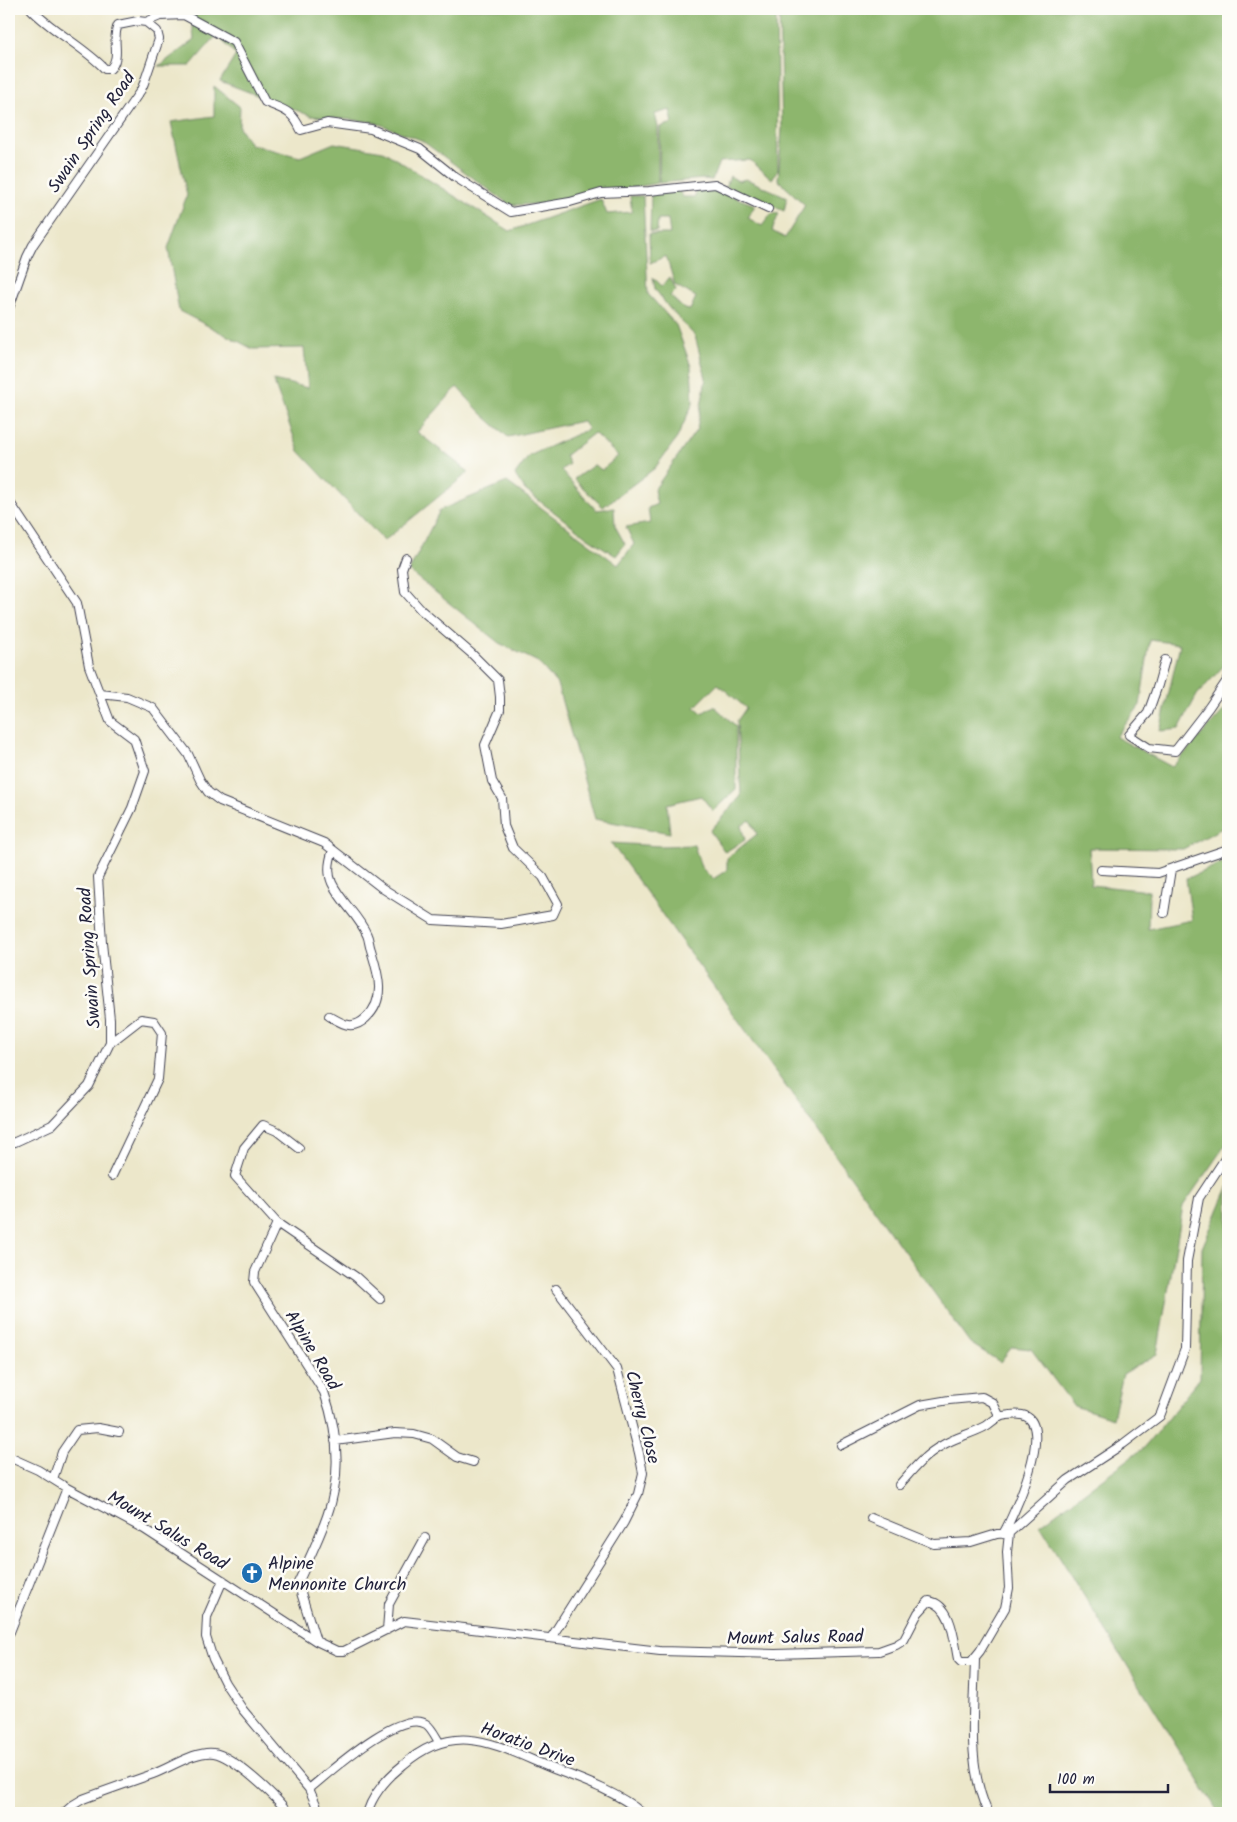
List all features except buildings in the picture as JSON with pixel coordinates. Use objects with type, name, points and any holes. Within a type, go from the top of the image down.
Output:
[{"type":"street","name":"Swain Spring Road","points":[[9,308],[33,245],[144,83],[159,39],[157,30],[146,22],[130,21],[118,25],[115,34],[115,63],[108,69],[40,18],[31,9]]},
{"type":"street","points":[[146,22],[160,16],[184,14],[234,42],[265,102],[286,110],[295,117],[301,130],[327,123],[372,129],[420,149],[455,177],[511,212],[570,202],[601,193],[649,191],[715,184],[768,209]]},
{"type":"street","name":"Swain Spring Road","points":[[9,501],[77,603],[89,666],[110,721],[134,739],[145,771],[132,808],[98,877],[102,943],[110,1019],[110,1043],[89,1086],[52,1125],[9,1143]]},
{"type":"street","points":[[100,694],[127,697],[153,708],[188,754],[208,792],[220,801],[324,843],[382,888],[433,920],[501,924],[553,915],[558,904],[543,877],[513,848],[504,826],[502,798],[492,781],[484,745],[500,710],[498,680],[472,654],[420,610],[405,592],[402,569],[406,558]]},
{"type":"street","points":[[1165,660],[1148,713],[1129,735],[1149,748],[1175,751],[1228,679]]},
{"type":"street","points":[[1101,870],[1158,873],[1228,849]]},
{"type":"street","points":[[329,1016],[346,1026],[356,1025],[366,1018],[374,1008],[380,994],[378,971],[367,934],[332,883],[328,863],[333,850]]},
{"type":"street","points":[[1164,913],[1171,869]]},
{"type":"street","points":[[110,1043],[141,1019],[154,1021],[162,1034],[158,1079],[112,1176]]},
{"type":"street","points":[[299,1148],[277,1131],[263,1125],[244,1148],[235,1176],[277,1223],[356,1277],[380,1299]]},
{"type":"street","points":[[871,1518],[934,1544],[971,1542],[1006,1533],[1068,1480],[1123,1444],[1160,1416],[1185,1349],[1187,1261],[1199,1198],[1228,1154]]},
{"type":"street","name":"Alpine Road","points":[[277,1223],[256,1272],[254,1282],[324,1392],[331,1413],[337,1452],[335,1485],[328,1516],[298,1582],[316,1641]]},
{"type":"street","name":"Cherry Close","points":[[551,1638],[624,1522],[638,1494],[643,1473],[617,1369],[556,1290]]},
{"type":"street","points":[[841,1445],[920,1405],[982,1397],[993,1403],[1000,1417]]},
{"type":"street","points":[[899,1485],[920,1462],[940,1446],[986,1426],[1000,1417],[1022,1415],[1030,1420],[1035,1430],[1035,1444],[1020,1500],[1006,1533],[1010,1588],[1005,1608],[974,1659],[972,1716],[974,1766],[988,1813]]},
{"type":"street","points":[[53,1479],[62,1452],[77,1430],[98,1428],[119,1432]]},
{"type":"street","points":[[335,1441],[395,1433],[414,1434],[432,1439],[457,1457],[472,1462]]},
{"type":"street","name":"Mount Salus Road","points":[[9,1458],[38,1470],[144,1529],[316,1641],[336,1651],[344,1651],[404,1621],[660,1650],[775,1654],[879,1651],[904,1640],[918,1613],[929,1601],[936,1602],[948,1618],[958,1659],[966,1663],[974,1659]]},
{"type":"street","points":[[10,1632],[68,1488]]},
{"type":"street","points":[[387,1630],[390,1604],[425,1538]]},
{"type":"street","points":[[223,1580],[207,1617],[206,1637],[213,1659],[225,1683],[243,1710],[309,1790],[320,1813]]},
{"type":"street","points":[[309,1790],[357,1750],[385,1731],[399,1725],[417,1721],[427,1724],[439,1742]]},
{"type":"street","name":"Horatio Drive","points":[[367,1813],[388,1777],[417,1752],[439,1742],[466,1738],[500,1746],[591,1783],[635,1807],[642,1813]]},
{"type":"street","points":[[64,1813],[84,1798],[155,1773],[196,1755],[213,1752],[220,1754],[248,1774],[275,1797],[288,1813]]},
{"type":"green space","points":[[191,9],[776,9],[778,170],[772,179],[750,160],[719,162],[712,180],[703,179],[659,183],[660,127],[673,123],[670,110],[655,114],[658,127],[658,183],[541,204],[510,205],[421,140],[374,122],[311,116],[220,81],[236,55],[217,35],[190,66],[159,66],[194,40]]},
{"type":"green space","points":[[779,9],[1228,9],[1228,661],[1197,695],[1179,729],[1160,731],[1180,644],[1150,640],[1140,705],[1116,737],[1172,767],[1228,706],[1228,825],[1183,849],[1089,848],[1091,885],[1149,891],[1148,929],[1192,920],[1186,879],[1228,860],[1228,1141],[1183,1206],[1157,1354],[1123,1374],[1113,1418],[1074,1406],[1031,1349],[1012,1347],[1000,1362],[970,1343],[611,843],[660,846],[694,845],[701,867],[713,879],[727,870],[727,858],[757,834],[750,820],[741,826],[745,840],[725,852],[710,831],[741,796],[737,721],[746,708],[718,684],[695,707],[702,713],[714,706],[736,726],[736,789],[713,811],[701,796],[667,804],[670,833],[595,819],[557,684],[538,662],[499,643],[409,571],[440,510],[507,482],[618,565],[634,544],[626,527],[650,523],[648,508],[657,504],[654,490],[697,429],[706,378],[695,336],[669,308],[655,289],[653,277],[662,286],[670,277],[676,290],[670,296],[684,309],[690,310],[696,297],[675,285],[666,256],[650,263],[649,234],[670,234],[668,219],[658,219],[657,231],[650,232],[651,193],[678,190],[683,197],[695,197],[696,189],[713,189],[755,205],[748,218],[762,226],[771,214],[779,213],[772,231],[785,238],[805,205],[778,180],[782,129]]},
{"type":"green space","points":[[214,86],[240,107],[239,127],[250,144],[300,157],[334,143],[383,151],[510,231],[601,199],[607,214],[632,212],[630,196],[643,196],[648,294],[676,325],[691,366],[693,403],[677,438],[655,468],[603,507],[574,479],[594,465],[602,470],[618,456],[594,433],[565,456],[569,464],[561,470],[596,510],[614,508],[615,526],[625,544],[616,556],[587,537],[525,490],[515,475],[529,456],[588,429],[582,421],[508,437],[482,414],[457,387],[417,432],[469,472],[384,541],[299,451],[273,380],[308,388],[304,348],[253,349],[179,311],[168,248],[187,195],[171,122],[214,116]]},
{"type":"green space","points":[[730,176],[738,181],[746,179],[787,197],[784,211],[726,186]]},
{"type":"green space","points":[[1228,1187],[1228,1813],[1219,1813],[1040,1525],[1145,1447],[1200,1378],[1202,1248]]},
{"type":"place","name":"Alpine Mennonite Church","points":[[252,1573]]}]
